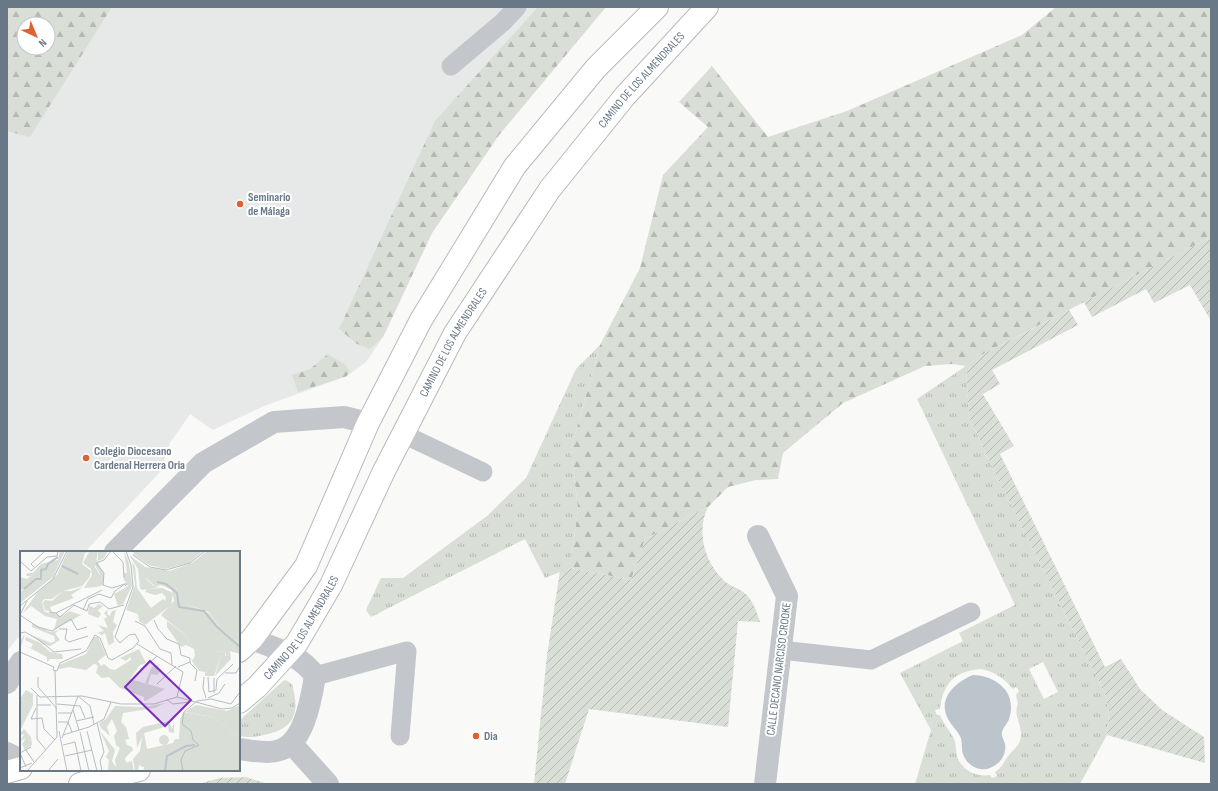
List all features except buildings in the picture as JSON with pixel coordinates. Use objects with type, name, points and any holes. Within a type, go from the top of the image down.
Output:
[{"type":"main road","points":[[246,645],[306,566],[368,423],[421,320],[515,166],[596,68],[657,7]]},
{"type":"main road","name":"CAMINO DE LOS ALMENDRALES","points":[[240,701],[257,687],[297,643],[331,585],[403,434],[455,333],[550,189],[625,96],[708,7]]},
{"type":"main road","points":[[7,772],[20,768]]},
{"type":"main road","points":[[80,784],[134,771]]},
{"type":"street","points":[[116,551],[203,463],[274,422],[344,417],[368,423]]},
{"type":"street","name":"CALLE DECANO NARCISO CROOKE","points":[[758,536],[787,596],[765,784]]},
{"type":"street","points":[[240,749],[276,751],[292,744],[310,709],[315,676],[310,668],[288,653],[246,645]]},
{"type":"street","points":[[7,683],[20,664]]},
{"type":"street","points":[[292,744],[328,784]]},
{"type":"street","points":[[7,753],[20,760]]},
{"type":"lane","points":[[451,66],[503,22],[517,7]]},
{"type":"lane","points":[[403,434],[483,472]]},
{"type":"lane","points":[[781,650],[871,660],[971,612]]},
{"type":"lane","points":[[315,676],[407,651],[400,736]]},
{"type":"shaded area","name":"Seminario de Málaga","points":[[7,7],[606,7],[499,135],[432,233],[383,337],[366,362],[347,376],[264,406],[213,430],[190,414],[170,443],[160,472],[86,551],[20,551],[20,635],[7,651]]},
{"type":"shaded area","points":[[973,675],[990,678],[997,682],[1008,693],[1010,701],[1011,709],[1009,719],[1003,728],[1002,733],[1005,744],[1005,752],[998,763],[987,769],[976,768],[969,764],[964,758],[960,736],[949,721],[945,711],[945,704],[950,692],[960,682]]},
{"type":"green space","points":[[7,7],[112,7],[30,137],[7,131]]},
{"type":"green space","points":[[538,7],[606,7],[499,135],[432,233],[383,337],[370,349],[357,344],[339,329],[435,121]]},
{"type":"green space","points":[[1056,7],[1211,7],[1211,237],[985,353],[966,366],[952,364],[925,366],[843,403],[783,453],[778,479],[756,480],[728,487],[708,507],[645,539],[631,580],[570,568],[578,509],[571,449],[600,345],[640,268],[663,175],[708,127],[679,102],[712,66],[768,137],[847,111],[1022,35]]},
{"type":"green space","points":[[1211,237],[1211,321],[1190,285],[1154,303],[1146,289],[1092,317],[1084,302]]},
{"type":"green space","points":[[1069,310],[1078,325],[992,370],[1000,384],[983,394],[981,391],[1014,446],[1000,454],[1105,667],[1121,659],[1140,689],[1162,710],[1204,737],[1205,763],[1107,735],[1109,713],[1105,694],[996,475],[969,417],[966,366],[985,353]]},
{"type":"green space","points":[[600,345],[571,449],[578,509],[570,568],[545,578],[525,539],[371,617],[366,610],[381,578],[403,578],[487,516],[526,478],[576,369]]},
{"type":"green space","points":[[328,354],[346,365],[349,371],[347,376],[298,392],[292,375],[310,369]]},
{"type":"green space","points":[[966,366],[969,417],[996,475],[1105,694],[1109,713],[1107,735],[1080,784],[915,784],[931,730],[900,673],[963,641],[959,633],[1015,605],[917,399]],"holes":[[[1043,662],[1058,692],[1044,699],[1029,669]],[[981,669],[999,676],[1013,689],[1016,687],[1019,691],[1016,695],[1021,738],[1017,747],[995,772],[997,776],[992,778],[990,775],[972,773],[962,765],[957,756],[954,739],[940,715],[937,715],[935,710],[940,709],[944,692],[947,685],[952,680],[964,672]]]},
{"type":"green space","points":[[708,507],[704,517],[703,538],[708,558],[713,567],[727,583],[741,591],[749,598],[754,606],[760,622],[738,621],[728,727],[589,709],[565,784],[534,784],[547,655],[560,571],[570,568],[631,580],[645,539]]},
{"type":"green space","points":[[286,680],[292,684],[294,694],[295,711],[289,724],[283,729],[264,735],[252,737],[240,736],[240,720],[283,681]]},
{"type":"green space","points":[[246,777],[268,784],[198,784],[220,778]]},
{"type":"place","name":"Seminario de Málaga","points":[[240,204]]},
{"type":"place","name":"Colegio Diocesano Cardenal Herrera Oria","points":[[86,458]]},
{"type":"place","name":"Dia","points":[[476,736]]}]
